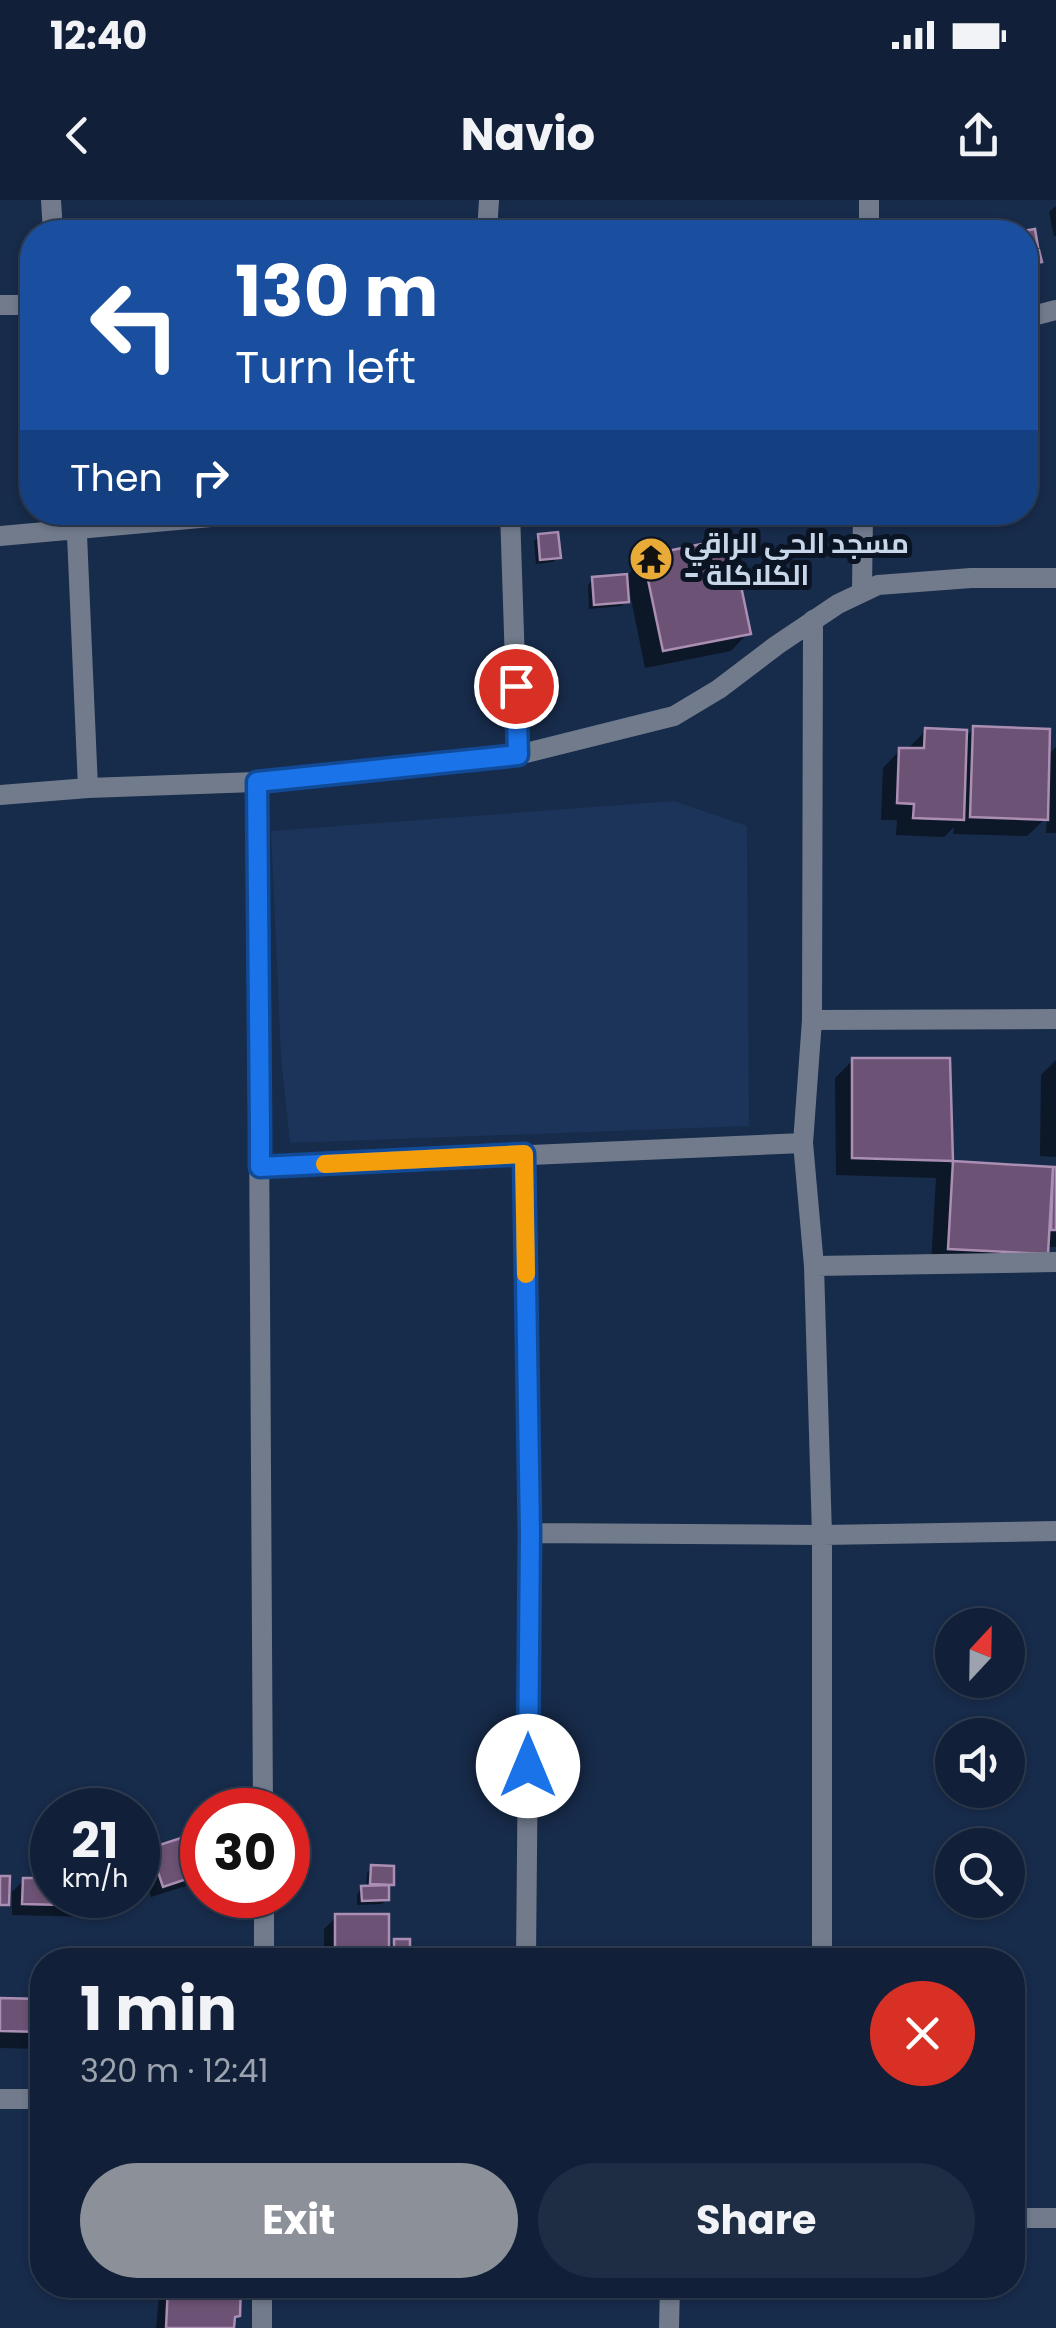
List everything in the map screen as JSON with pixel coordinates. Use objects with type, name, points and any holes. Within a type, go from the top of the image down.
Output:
[{"type":"street","points":[[0,536],[60,525]]},
{"type":"street","points":[[77,525],[88,788]]},
{"type":"street","points":[[510,525],[518,755]]},
{"type":"street","points":[[862,525],[862,590]]},
{"type":"street","points":[[0,795],[257,782],[518,755],[674,716],[862,590],[893,582],[1056,578]]},
{"type":"street","points":[[814,620],[812,1020],[803,1143],[814,1266],[822,1534],[822,1948]]},
{"type":"street","points":[[257,782],[264,1788]]},
{"type":"street","points":[[812,1020],[1056,1019]]},
{"type":"street","points":[[260,1167],[803,1143]]},
{"type":"street","points":[[524,1154],[530,1533],[526,1948]]},
{"type":"street","points":[[814,1266],[1056,1262]]},
{"type":"street","points":[[530,1533],[1056,1532]]},
{"type":"street","points":[[264,1918],[264,1948]]},
{"type":"street","points":[[0,2099],[30,2099]]},
{"type":"street","points":[[1025,2218],[1056,2218]]},
{"type":"street","points":[[262,2298],[262,2328]]},
{"type":"street","points":[[669,2328],[670,2298]]},
{"type":"shaded area","points":[[674,801],[747,826],[749,1126],[290,1143],[281,1057],[271,831]]},
{"type":"building","points":[[558,532],[561,558],[540,560],[538,534]]},
{"type":"building","points":[[731,538],[751,634],[663,651],[643,556]]},
{"type":"building","points":[[627,574],[629,602],[594,605],[592,577]]},
{"type":"building","points":[[973,726],[1050,729],[1048,820],[970,817]]},
{"type":"building","points":[[925,728],[967,730],[964,820],[913,818],[914,804],[897,803],[899,748],[924,748]]},
{"type":"building","points":[[852,1058],[950,1058],[953,1161],[852,1158]]},
{"type":"building","points":[[953,1161],[1053,1167],[1048,1254],[948,1249]]},
{"type":"building","points":[[1056,1167],[1056,1230],[1051,1230]]},
{"type":"building","points":[[180,1838],[180,1881],[163,1887],[160,1878],[160,1845]]},
{"type":"building","points":[[371,1865],[394,1866],[394,1885],[370,1884]]},
{"type":"building","points":[[0,1876],[10,1876],[9,1905],[0,1905]]},
{"type":"building","points":[[23,1878],[30,1878],[30,1904],[22,1904]]},
{"type":"building","points":[[389,1885],[389,1900],[362,1901],[361,1886]]},
{"type":"building","points":[[335,1914],[389,1914],[389,1948],[335,1948]]},
{"type":"building","points":[[394,1939],[410,1939],[410,1948],[394,1948]]},
{"type":"building","points":[[0,1998],[30,1999],[30,2032],[0,2031]]},
{"type":"building","points":[[167,2298],[241,2298],[240,2316],[235,2317],[234,2328],[166,2328]]},
{"type":"slow traffic","points":[[325,1164],[524,1154],[526,1274]]},
{"type":"place","name":"مسجد الحي الراقي - الكلاكلة","points":[[651,559]]},
{"type":"route","points":[[516,686],[518,755],[257,782],[260,1167],[524,1154],[530,1533],[528,1766]]}]
